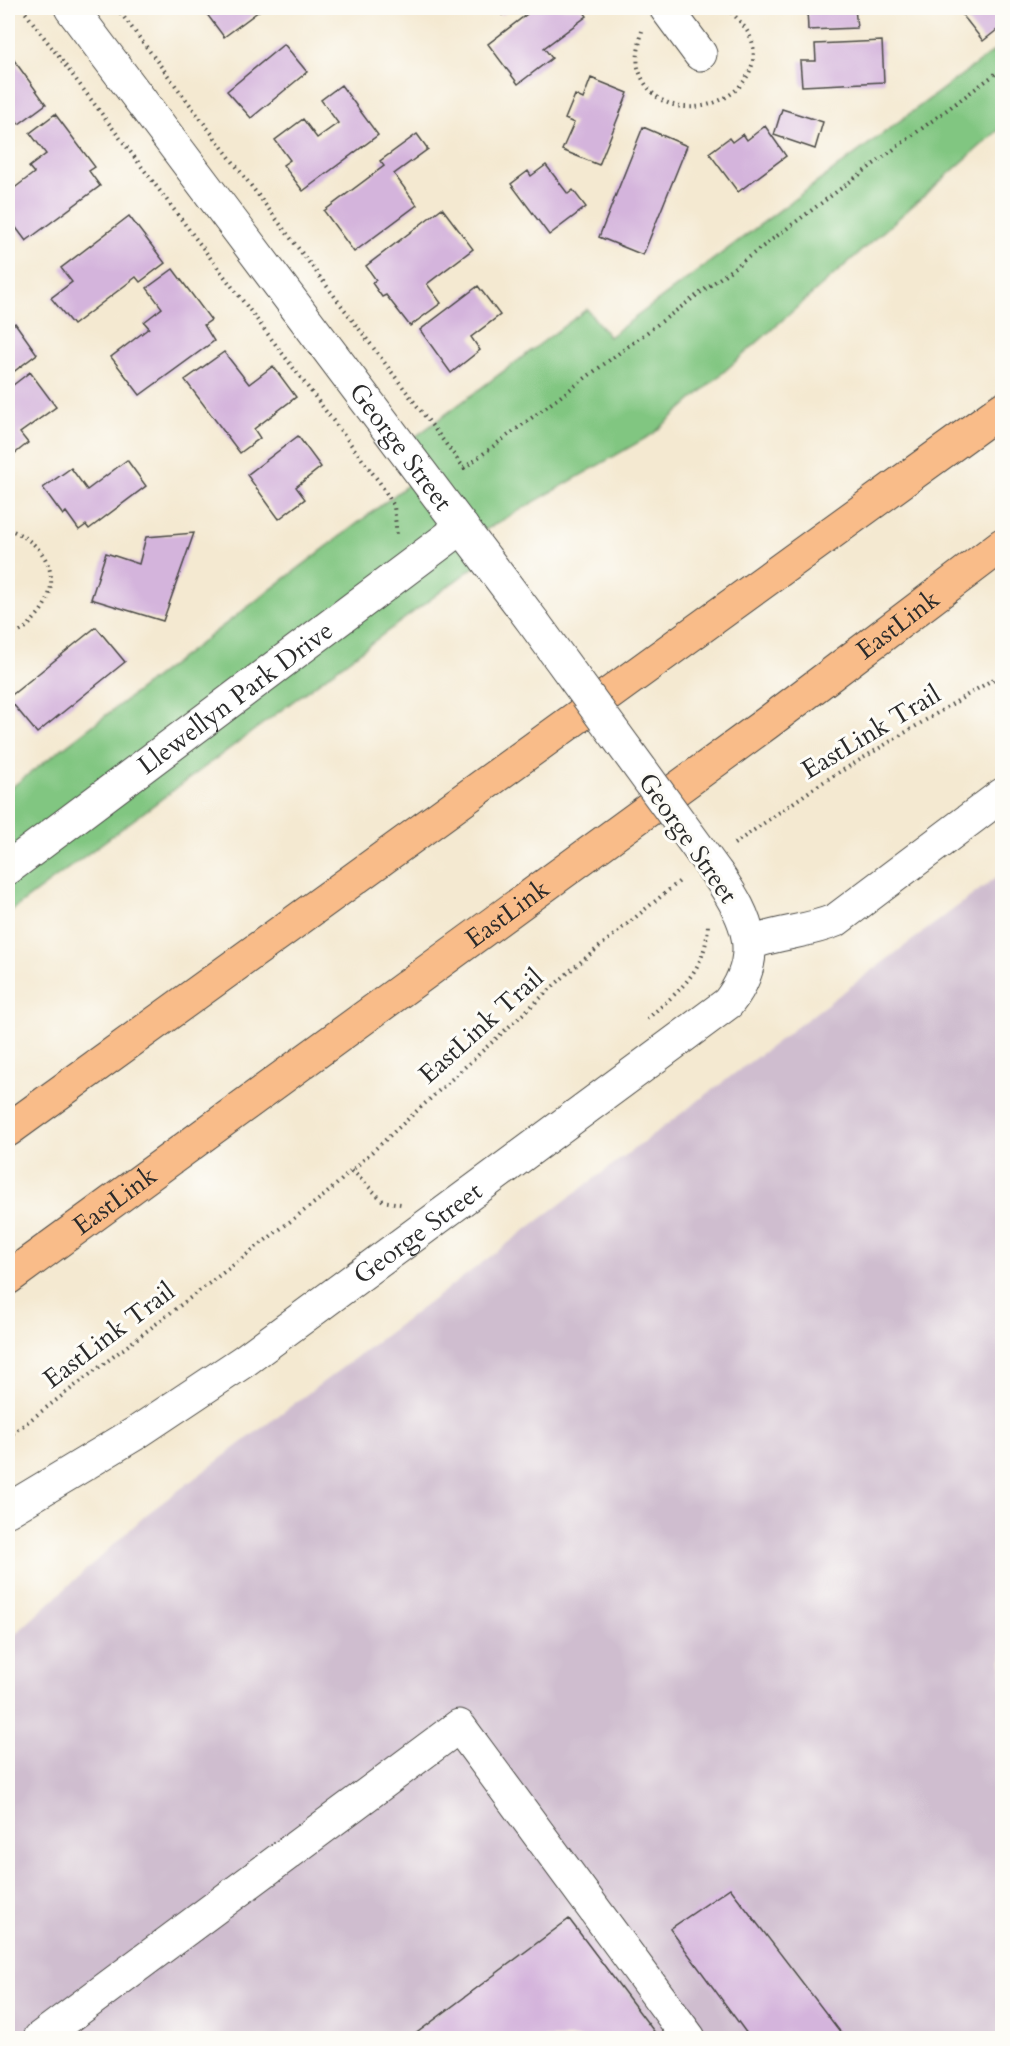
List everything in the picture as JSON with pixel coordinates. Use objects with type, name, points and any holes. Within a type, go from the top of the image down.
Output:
[{"type":"highway","points":[[8,1130],[1002,409]]},
{"type":"highway","name":"EastLink","points":[[8,1278],[767,723],[1002,545]]},
{"type":"street","name":"George Street","points":[[8,1509],[136,1433],[244,1361],[608,1090],[704,1023],[728,1003],[742,985],[751,944],[738,906],[711,866],[534,623],[71,8]]},
{"type":"street","points":[[666,8],[700,54]]},
{"type":"street","name":"Llewellyn Park Drive","points":[[8,868],[462,527]]},
{"type":"street","points":[[751,944],[773,934],[810,929],[836,921],[1002,795]]},
{"type":"street","points":[[40,2038],[459,1726],[689,2038]]},
{"type":"path","points":[[22,8],[380,483],[394,506],[396,535],[416,562]]},
{"type":"path","points":[[117,8],[464,468],[1002,69]]},
{"type":"path","points":[[8,529],[25,536],[39,549],[52,579],[50,594],[41,612],[30,625],[15,634],[8,635]]},
{"type":"path","name":"EastLink Trail","points":[[8,1437],[326,1194],[571,970],[820,784],[1002,674]]},
{"type":"path","points":[[645,1021],[689,980],[708,943],[708,921]]},
{"type":"path","points":[[352,1170],[383,1201],[405,1204]]},
{"type":"shaded area","points":[[1002,873],[1002,2038],[8,2038],[8,1641],[147,1514]]},
{"type":"green space","points":[[1002,45],[1002,127],[653,434],[471,538],[486,558],[8,913],[8,790],[422,474],[402,447],[587,309],[609,337]]},
{"type":"building","points":[[213,8],[263,8],[224,37],[206,13]]},
{"type":"building","points":[[496,8],[512,8],[502,15]]},
{"type":"building","points":[[535,8],[581,8],[587,16],[544,48],[552,58],[518,84],[488,44]]},
{"type":"building","points":[[807,8],[855,8],[857,28],[808,30]]},
{"type":"building","points":[[957,8],[1002,8],[1002,26],[983,41]]},
{"type":"building","points":[[882,41],[884,82],[802,86],[800,61],[816,61],[815,44]]},
{"type":"building","points":[[284,44],[307,72],[251,118],[227,91]]},
{"type":"building","points":[[8,52],[46,104],[19,124],[8,108]]},
{"type":"building","points":[[591,78],[628,93],[599,165],[562,150],[574,123],[565,119],[575,95],[583,99]]},
{"type":"building","points":[[341,85],[378,135],[303,191],[283,165],[290,160],[275,140],[303,119],[317,138],[338,123],[321,100]]},
{"type":"building","points":[[782,109],[823,122],[815,149],[774,135]]},
{"type":"building","points":[[55,114],[95,167],[89,171],[100,186],[26,241],[8,217],[8,193],[34,173],[29,167],[46,154],[30,133]]},
{"type":"building","points":[[765,126],[786,156],[738,192],[709,153],[729,138],[732,142],[743,134],[747,140]]},
{"type":"building","points":[[643,127],[687,146],[643,255],[599,237]]},
{"type":"building","points":[[417,134],[428,149],[394,174],[417,205],[354,252],[324,211],[384,166],[380,161]]},
{"type":"building","points":[[546,165],[568,194],[573,190],[586,207],[549,235],[511,184],[528,171],[531,176]]},
{"type":"building","points":[[442,208],[473,249],[427,284],[441,303],[410,326],[386,295],[382,297],[372,283],[376,280],[366,266]]},
{"type":"building","points":[[129,216],[165,263],[140,282],[136,277],[73,325],[51,298],[72,282],[61,268]]},
{"type":"building","points":[[173,269],[211,320],[204,325],[214,341],[140,395],[111,357],[149,328],[144,322],[162,308],[147,288]]},
{"type":"building","points":[[478,286],[500,315],[471,337],[480,350],[451,373],[420,330]]},
{"type":"building","points":[[15,323],[37,354],[8,376],[8,329]]},
{"type":"building","points":[[224,352],[249,384],[273,366],[296,397],[254,429],[260,438],[240,453],[185,380]]},
{"type":"building","points":[[30,372],[56,407],[20,433],[28,443],[8,459],[8,389]]},
{"type":"building","points":[[298,436],[321,467],[296,487],[305,499],[279,519],[247,475]]},
{"type":"building","points":[[127,460],[146,486],[89,529],[86,525],[79,530],[66,512],[63,515],[43,488],[71,468],[87,490]]},
{"type":"building","points":[[194,533],[163,621],[91,599],[106,553],[139,564],[146,537]]},
{"type":"building","points":[[96,627],[125,662],[37,733],[8,698]]},
{"type":"building","points":[[730,1888],[845,2038],[750,2038],[670,1929]]},
{"type":"building","points":[[569,1919],[659,2038],[410,2038]]}]
